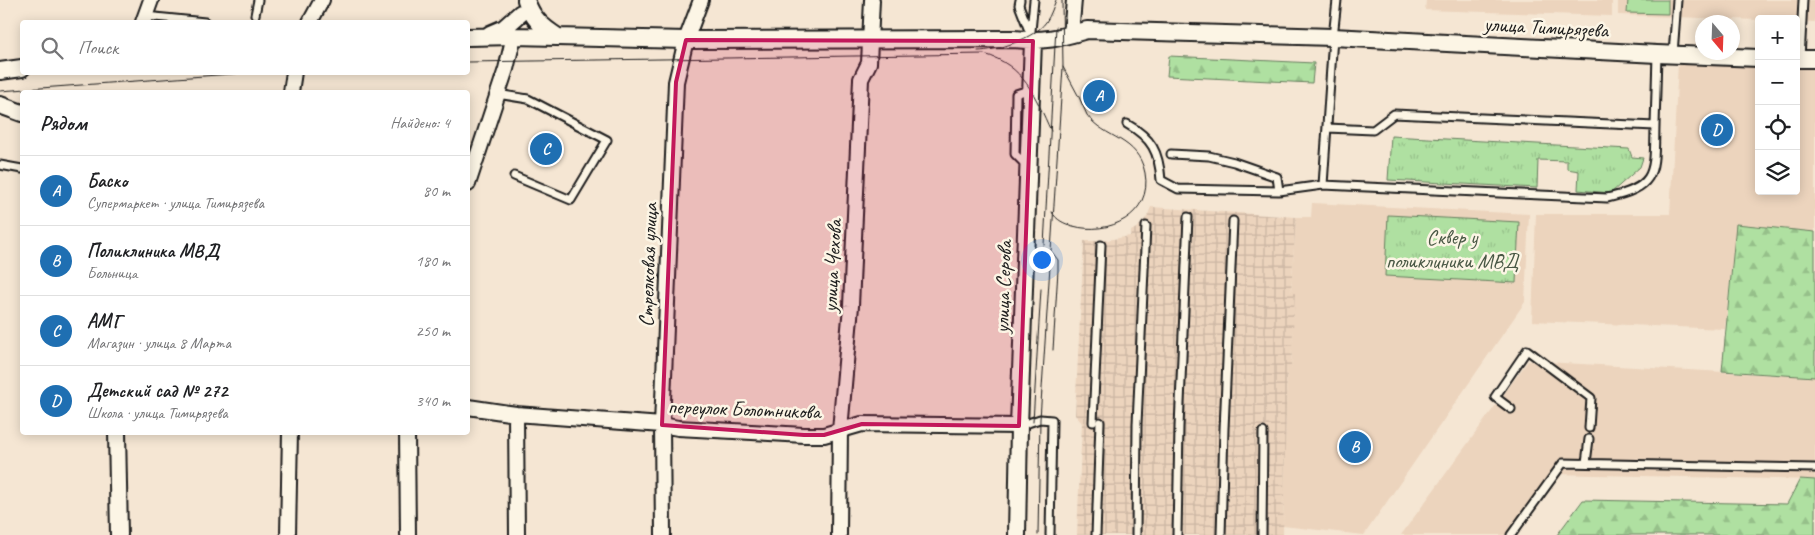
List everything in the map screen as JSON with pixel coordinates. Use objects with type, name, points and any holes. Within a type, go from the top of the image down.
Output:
[{"type":"street","points":[[144,19],[151,0]]},
{"type":"street","points":[[311,20],[322,0]]},
{"type":"street","name":"Стрелковая улица","points":[[663,535],[662,426],[676,82],[686,40],[701,0]]},
{"type":"street","name":"улица Чехова","points":[[839,535],[840,430],[851,306],[861,79],[869,64],[872,0]]},
{"type":"street","points":[[1071,35],[1074,0]]},
{"type":"street","points":[[470,178],[498,94],[524,4]]},
{"type":"street","points":[[524,4],[546,30],[558,37]]},
{"type":"street","points":[[474,37],[504,28],[524,4]]},
{"type":"street","name":"улица Тимирязева","points":[[474,37],[514,36],[686,40],[1056,39],[1087,30],[1333,37],[1665,55],[1755,58]]},
{"type":"street","name":"улица Серова","points":[[1017,535],[1019,426],[1032,89],[1032,38]]},
{"type":"street","points":[[0,71],[20,68]]},
{"type":"street","points":[[291,90],[294,75]]},
{"type":"street","points":[[0,104],[20,112]]},
{"type":"street","name":"переулок Болотникова","points":[[470,407],[516,414],[678,428],[804,435],[824,435],[862,424],[1019,426]]},
{"type":"street","points":[[516,414],[517,535]]},
{"type":"street","points":[[117,435],[119,535]]},
{"type":"street","points":[[288,535],[290,435]]},
{"type":"street","points":[[407,435],[408,535]]},
{"type":"lane","points":[[255,14],[258,0]]},
{"type":"lane","points":[[1020,0],[1019,5],[1032,38]]},
{"type":"lane","points":[[1032,38],[1034,0]]},
{"type":"lane","points":[[1323,185],[1337,0]]},
{"type":"lane","points":[[1127,124],[1146,136],[1154,148],[1160,162],[1160,180],[1178,189],[1278,191],[1323,185],[1607,198],[1629,194],[1646,181],[1652,173],[1655,126],[1665,55],[1677,0]]},
{"type":"lane","points":[[1804,0],[1804,59]]},
{"type":"lane","points":[[144,19],[164,20]]},
{"type":"lane","points":[[498,94],[528,99],[607,140],[571,200],[514,176]]},
{"type":"lane","points":[[1327,128],[1373,130],[1394,114],[1655,126]]},
{"type":"lane","points":[[1171,154],[1208,156],[1234,162],[1277,177],[1278,191]]},
{"type":"lane","points":[[0,165],[20,169]]},
{"type":"lane","points":[[1177,535],[1179,427],[1188,216]]},
{"type":"lane","points":[[1221,535],[1233,221]]},
{"type":"lane","points":[[1136,535],[1137,424],[1146,226]]},
{"type":"lane","points":[[1096,535],[1101,245]]},
{"type":"lane","points":[[1511,409],[1495,397],[1527,350],[1591,398],[1589,428]]},
{"type":"lane","points":[[1019,426],[1040,419],[1052,420],[1050,535]]},
{"type":"lane","points":[[1262,535],[1263,432]]},
{"type":"lane","points":[[1586,463],[1589,439]]},
{"type":"lane","points":[[1511,535],[1563,463],[1815,468]]},
{"type":"highlighted area","points":[[686,40],[1033,41],[1019,426],[862,424],[824,435],[804,435],[662,425],[676,82]]},
{"type":"shaded area","points":[[1426,0],[1612,0],[1612,16],[1425,10]]},
{"type":"shaded area","points":[[1618,0],[1815,0],[1815,22],[1800,21],[1800,15],[1755,15],[1755,20],[1740,19],[1740,15],[1695,15],[1695,18],[1618,15]]},
{"type":"shaded area","points":[[1678,64],[1755,67],[1755,195],[1800,195],[1800,68],[1815,69],[1815,232],[1736,224],[1725,329],[1532,321],[1536,214],[1670,214]]},
{"type":"shaded area","points":[[1312,203],[1529,214],[1525,302],[1364,535],[1283,526],[1287,368],[1291,368],[1294,293],[1291,293],[1296,217],[1311,217]]},
{"type":"shaded area","points":[[1151,207],[1296,217],[1291,293],[1295,293],[1291,368],[1287,368],[1283,535],[1077,535],[1082,423],[1075,415],[1084,241],[1102,241],[1130,236],[1131,231],[1138,227],[1147,217]]},
{"type":"shaded area","points":[[1528,361],[1815,377],[1815,480],[1552,474],[1505,535],[1401,535]]},
{"type":"green space","points":[[1628,0],[1668,0],[1668,14],[1627,13]]},
{"type":"green space","points":[[1169,56],[1314,63],[1312,83],[1167,76]]},
{"type":"green space","points":[[1391,136],[1629,149],[1632,157],[1643,158],[1640,167],[1611,193],[1578,190],[1579,171],[1567,169],[1567,161],[1538,160],[1537,188],[1388,180]]},
{"type":"green space","name":"Сквер у поликлиники МВД","points":[[1388,215],[1519,222],[1516,283],[1385,276]]},
{"type":"green space","points":[[1736,224],[1815,232],[1815,377],[1722,371]]},
{"type":"green space","points":[[1800,479],[1815,480],[1815,535],[1557,535],[1583,500],[1787,504]]},
{"type":"tram line","points":[[978,51],[1005,46],[1025,38],[1041,28],[1051,14],[1056,0]]},
{"type":"tram line","points":[[1038,535],[1040,419],[1063,67],[1062,0]]},
{"type":"tram line","points":[[1044,245],[1056,27]]},
{"type":"tram line","points":[[470,62],[984,54],[998,59],[1019,74],[1033,94],[1051,131]]},
{"type":"tram line","points":[[1052,212],[1061,221],[1073,226],[1100,228],[1113,225],[1135,211],[1142,200],[1146,188],[1145,173],[1141,161],[1135,152],[1128,145],[1094,123],[1087,115],[1063,67]]},
{"type":"tram line","points":[[0,91],[217,75]]},
{"type":"tram line","points":[[1052,252],[1058,260],[1053,350]]},
{"type":"tram line","points":[[1033,422],[1041,289]]},
{"type":"place","name":"Баско","points":[[1099,96]]},
{"type":"place","name":"Детский сад № 272","points":[[1717,130]]},
{"type":"place","name":"АМГ","points":[[546,149]]},
{"type":"place","name":"Поликлиника МВД","points":[[1355,447]]}]
